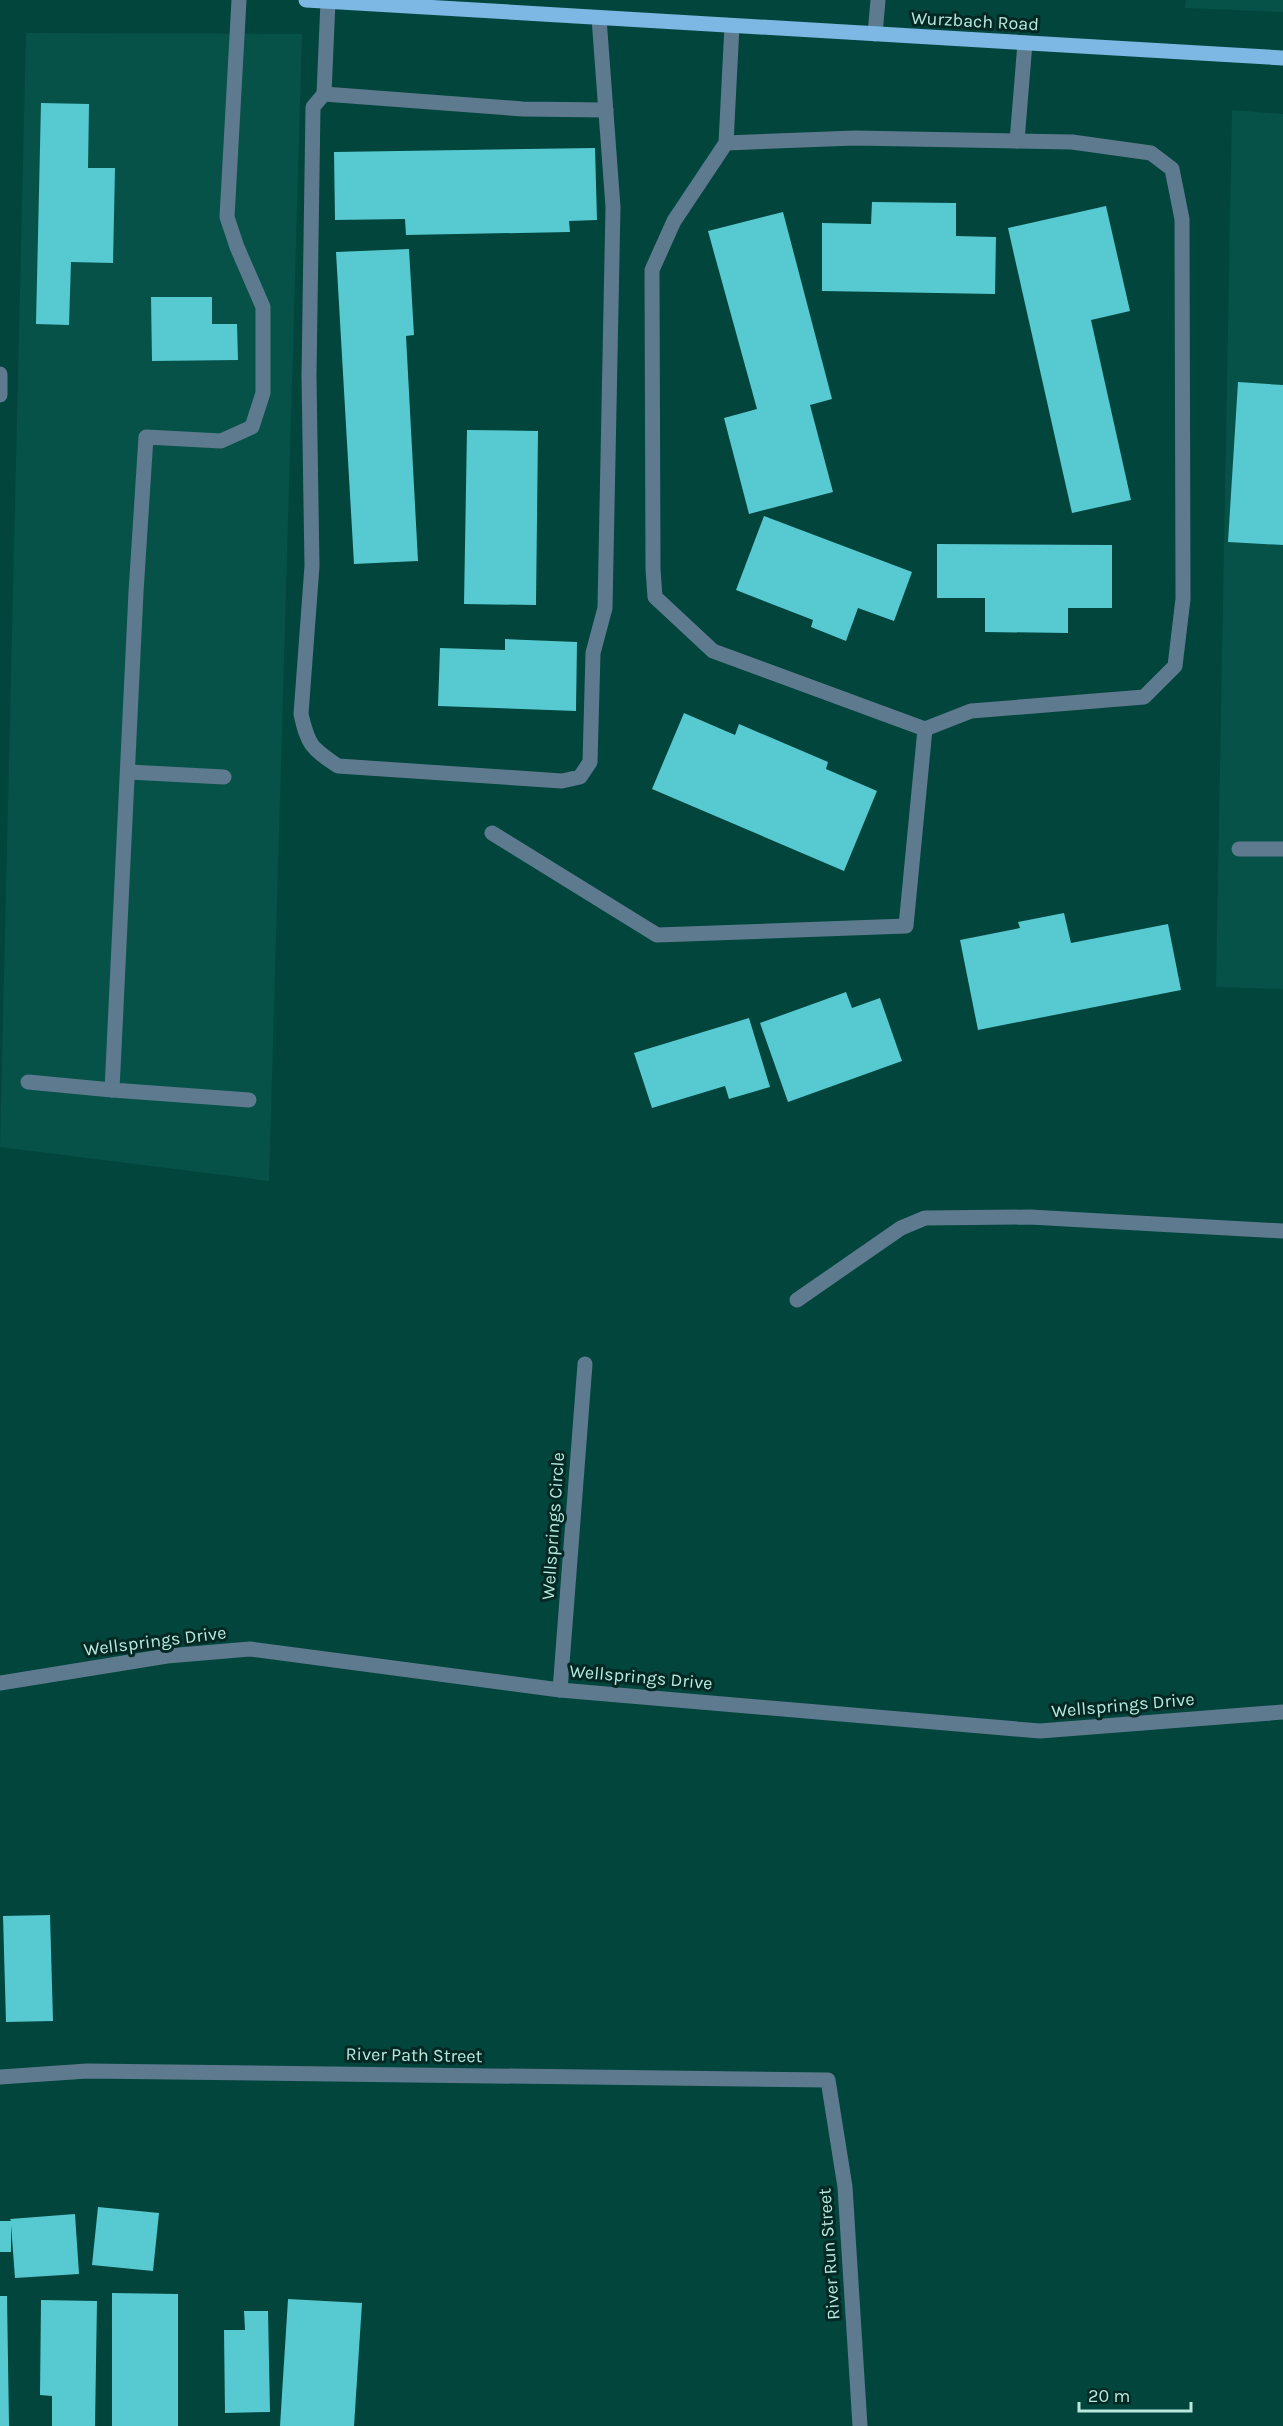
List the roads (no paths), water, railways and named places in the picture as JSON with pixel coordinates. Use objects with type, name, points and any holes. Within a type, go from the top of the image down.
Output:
[{"type":"main road","name":"Wurzbach Road","points":[[306,0],[421,3],[599,18],[1283,58]]},
{"type":"street","points":[[112,1090],[136,592],[146,437],[221,441],[252,427],[262,393],[263,307],[227,217],[239,0]]},
{"type":"street","points":[[875,34],[878,0]]},
{"type":"street","points":[[328,1],[324,94],[313,107],[309,376],[312,566],[301,714],[307,737],[315,750],[338,766],[562,781],[580,777],[590,762],[593,653],[605,608],[613,207],[599,18]]},
{"type":"street","points":[[726,143],[855,138],[1072,142],[1151,153],[1172,169],[1182,219],[1183,599],[1175,666],[1144,697],[1054,702],[971,711],[925,729],[713,651],[655,597],[652,270],[674,221],[726,143],[732,26]]},
{"type":"street","points":[[1017,141],[1025,43]]},
{"type":"street","points":[[324,94],[523,108],[606,110]]},
{"type":"street","points":[[0,374],[0,395]]},
{"type":"street","points":[[492,833],[657,935],[906,926],[925,729]]},
{"type":"street","points":[[129,772],[224,777]]},
{"type":"street","points":[[1239,849],[1283,849]]},
{"type":"street","points":[[28,1082],[249,1100]]},
{"type":"street","points":[[797,1300],[901,1228],[924,1218],[1030,1217],[1283,1231]]},
{"type":"street","name":"Wellsprings Circle","points":[[560,1690],[585,1364]]},
{"type":"street","name":"Wellsprings Drive","points":[[0,1683],[166,1656],[250,1649],[560,1690],[1040,1731],[1283,1712]]},
{"type":"street","name":"River Path Street","points":[[0,2077],[87,2070],[828,2080]]},
{"type":"street","name":"River Run Street","points":[[828,2080],[845,2187],[860,2426]]}]
